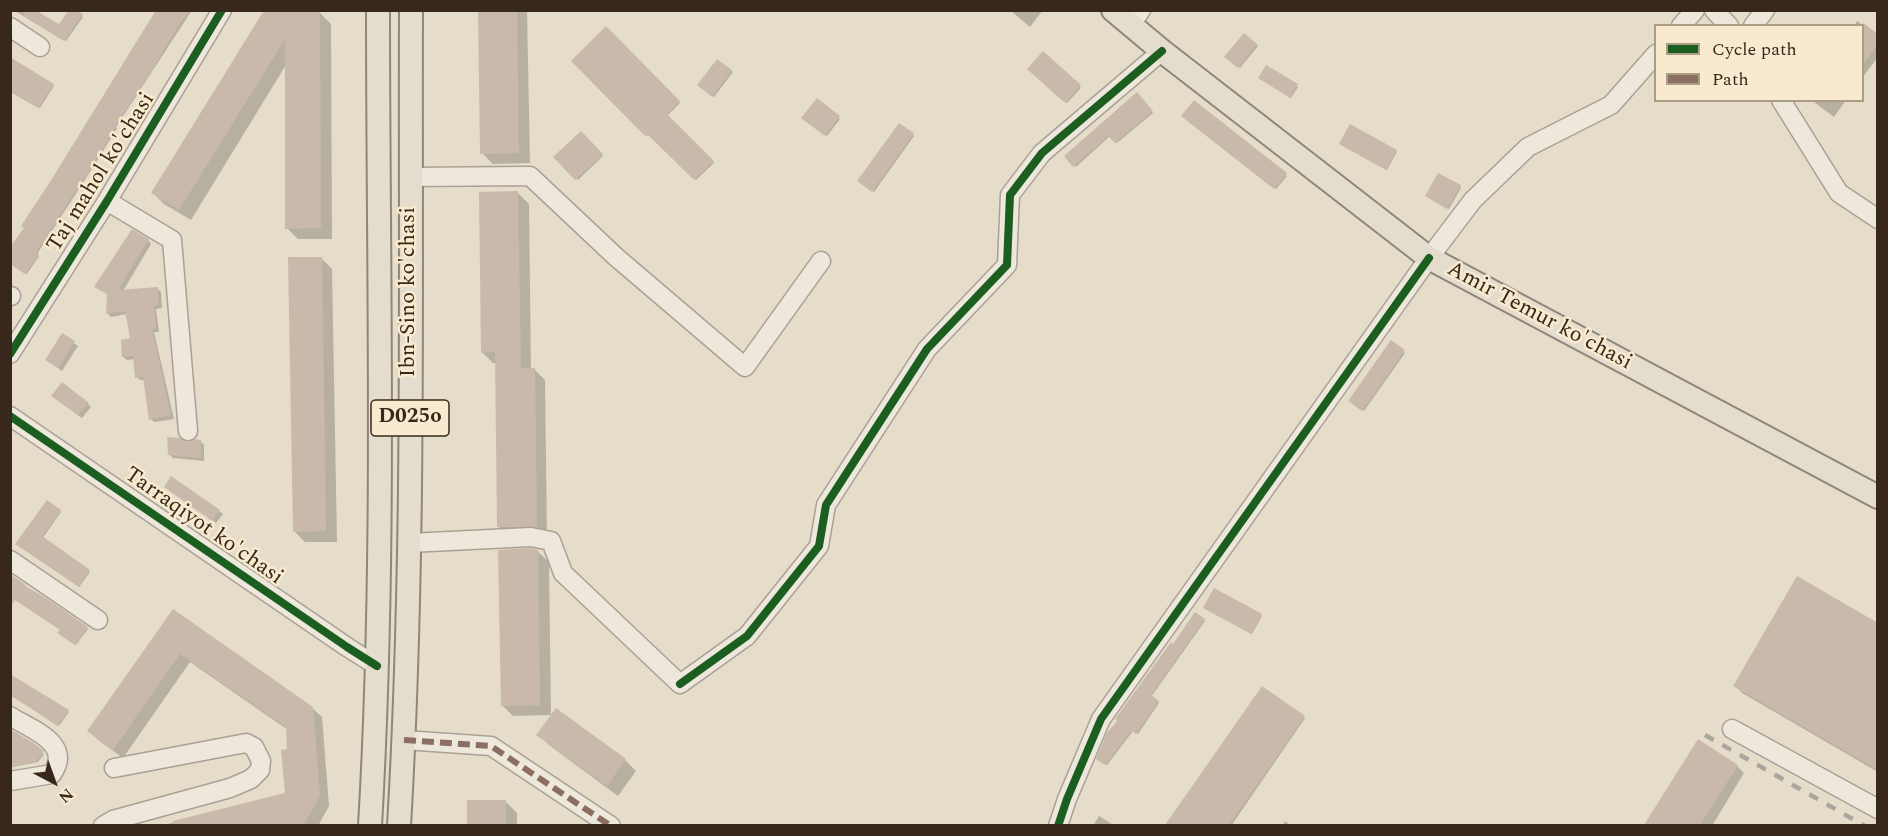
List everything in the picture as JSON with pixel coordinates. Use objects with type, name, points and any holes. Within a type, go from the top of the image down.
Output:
[{"type":"main road","name":"Ibn-Sino ko'chasi","points":[[370,825],[376,719],[380,461],[378,10]]},
{"type":"main road","name":"Ibn-Sino ko'chasi","points":[[399,825],[404,741],[409,543],[411,10]]},
{"type":"main road","name":"Amir Temur ko'chasi","points":[[1113,10],[1136,18],[1162,51],[1429,258],[1878,496]]},
{"type":"street","name":"Taj mahol ko'chasi","points":[[10,354],[107,201],[222,10]]},
{"type":"street","points":[[1683,24],[1695,10]]},
{"type":"street","points":[[1714,10],[1727,24]]},
{"type":"street","points":[[1754,24],[1765,10]]},
{"type":"street","points":[[10,27],[40,47]]},
{"type":"street","points":[[409,543],[531,537],[551,541],[563,573],[680,684],[747,636],[819,546],[826,505],[927,350],[1007,265],[1010,195],[1042,153],[1162,51]]},
{"type":"street","points":[[1058,825],[1067,798],[1101,719],[1429,258],[1473,200],[1528,147],[1611,105],[1654,56]]},
{"type":"street","points":[[1782,102],[1839,193],[1878,219]]},
{"type":"street","points":[[410,177],[530,176],[616,258],[745,367],[821,261]]},
{"type":"street","points":[[107,201],[172,240],[188,431]]},
{"type":"street","name":"Tarraqiyot ko'chasi","points":[[10,416],[377,666]]},
{"type":"street","points":[[10,560],[98,620]]},
{"type":"street","points":[[10,716],[54,744],[59,753],[58,765],[52,774],[10,781]]},
{"type":"street","points":[[1732,729],[1878,809]]},
{"type":"street","points":[[404,741],[491,746],[611,825]]},
{"type":"street","points":[[103,825],[113,820],[230,788],[251,779],[260,770],[261,761],[254,747],[246,743],[114,768]]},
{"type":"building","points":[[27,10],[35,10],[59,24],[69,10],[76,10],[83,14],[64,41],[23,16]]},
{"type":"building","points":[[156,10],[190,10],[115,125],[117,125],[36,252],[39,254],[25,274],[10,264],[10,247],[24,228],[21,226]]},
{"type":"building","points":[[478,10],[517,10],[519,153],[480,154]]},
{"type":"building","points":[[320,11],[321,228],[285,229],[285,39],[179,210],[151,193],[263,12]]},
{"type":"building","points":[[1863,23],[1878,34],[1878,44],[1864,64],[1864,24]]},
{"type":"building","points":[[606,26],[680,101],[667,114],[714,161],[694,180],[647,134],[645,136],[571,61]]},
{"type":"building","points":[[1244,33],[1257,44],[1238,68],[1224,57]]},
{"type":"building","points":[[1043,51],[1081,85],[1065,103],[1027,69]]},
{"type":"building","points":[[10,57],[54,84],[38,108],[10,92]]},
{"type":"building","points":[[717,59],[732,70],[712,97],[697,85]]},
{"type":"building","points":[[1266,65],[1298,84],[1290,98],[1258,78]]},
{"type":"building","points":[[1137,92],[1153,111],[1115,143],[1108,136],[1073,167],[1064,156]]},
{"type":"building","points":[[817,98],[840,116],[825,136],[801,118]]},
{"type":"building","points":[[1194,100],[1287,173],[1274,189],[1181,116]]},
{"type":"building","points":[[899,123],[914,133],[872,192],[857,181]]},
{"type":"building","points":[[1350,124],[1397,150],[1386,170],[1339,144]]},
{"type":"building","points":[[581,131],[603,154],[575,180],[553,157]]},
{"type":"building","points":[[1438,173],[1461,185],[1447,209],[1425,196]]},
{"type":"building","points":[[518,191],[521,368],[535,368],[537,527],[497,527],[495,352],[481,353],[479,192]]},
{"type":"building","points":[[132,229],[149,239],[118,290],[158,287],[159,305],[154,306],[156,329],[152,329],[171,415],[149,420],[143,377],[135,378],[133,356],[122,357],[121,340],[130,338],[125,311],[106,314],[107,294],[94,287]]},
{"type":"building","points":[[288,257],[322,257],[326,531],[293,532]]},
{"type":"building","points":[[62,333],[75,341],[58,368],[45,360]]},
{"type":"building","points":[[1391,340],[1405,350],[1362,411],[1348,401]]},
{"type":"building","points":[[62,382],[89,403],[78,415],[51,396]]},
{"type":"building","points":[[167,437],[179,438],[188,442],[195,439],[201,440],[201,458],[168,455]]},
{"type":"building","points":[[171,476],[220,510],[212,521],[164,487]]},
{"type":"building","points":[[47,500],[61,510],[42,536],[90,570],[78,586],[15,544]]},
{"type":"building","points":[[530,548],[538,550],[540,705],[501,706],[498,550]]},
{"type":"building","points":[[10,574],[88,627],[75,645],[57,633],[60,630],[15,600],[10,607]]},
{"type":"building","points":[[1797,576],[1878,623],[1878,770],[1733,686]]},
{"type":"building","points":[[1214,588],[1262,614],[1251,634],[1203,608]]},
{"type":"building","points":[[173,609],[313,707],[320,796],[305,823],[297,825],[173,825],[173,821],[285,793],[281,750],[287,749],[286,727],[180,654],[113,750],[87,731]]},
{"type":"building","points":[[1195,612],[1205,619],[1151,695],[1159,701],[1136,734],[1131,731],[1105,765],[1096,759],[1107,733],[1117,721],[1115,719]]},
{"type":"building","points":[[10,674],[69,710],[57,726],[10,694]]},
{"type":"building","points":[[1262,686],[1305,716],[1229,825],[1165,825]]},
{"type":"building","points":[[556,708],[626,759],[607,786],[536,735]]},
{"type":"building","points":[[10,729],[44,751],[36,762],[10,767]]},
{"type":"building","points":[[1698,739],[1738,765],[1700,825],[1644,825]]},
{"type":"building","points":[[467,800],[506,800],[506,825],[467,825]]},
{"type":"railway","points":[[1705,735],[1865,826]]},
{"type":"marked path","points":[[404,740],[491,746],[611,826]]},
{"type":"cycle path","points":[[10,354],[107,201],[222,10]]},
{"type":"cycle path","points":[[680,684],[747,636],[819,546],[826,505],[927,349],[1007,265],[1010,195],[1042,153],[1162,51]]},
{"type":"cycle path","points":[[1058,826],[1101,719],[1429,258]]},
{"type":"cycle path","points":[[10,416],[377,666]]}]
